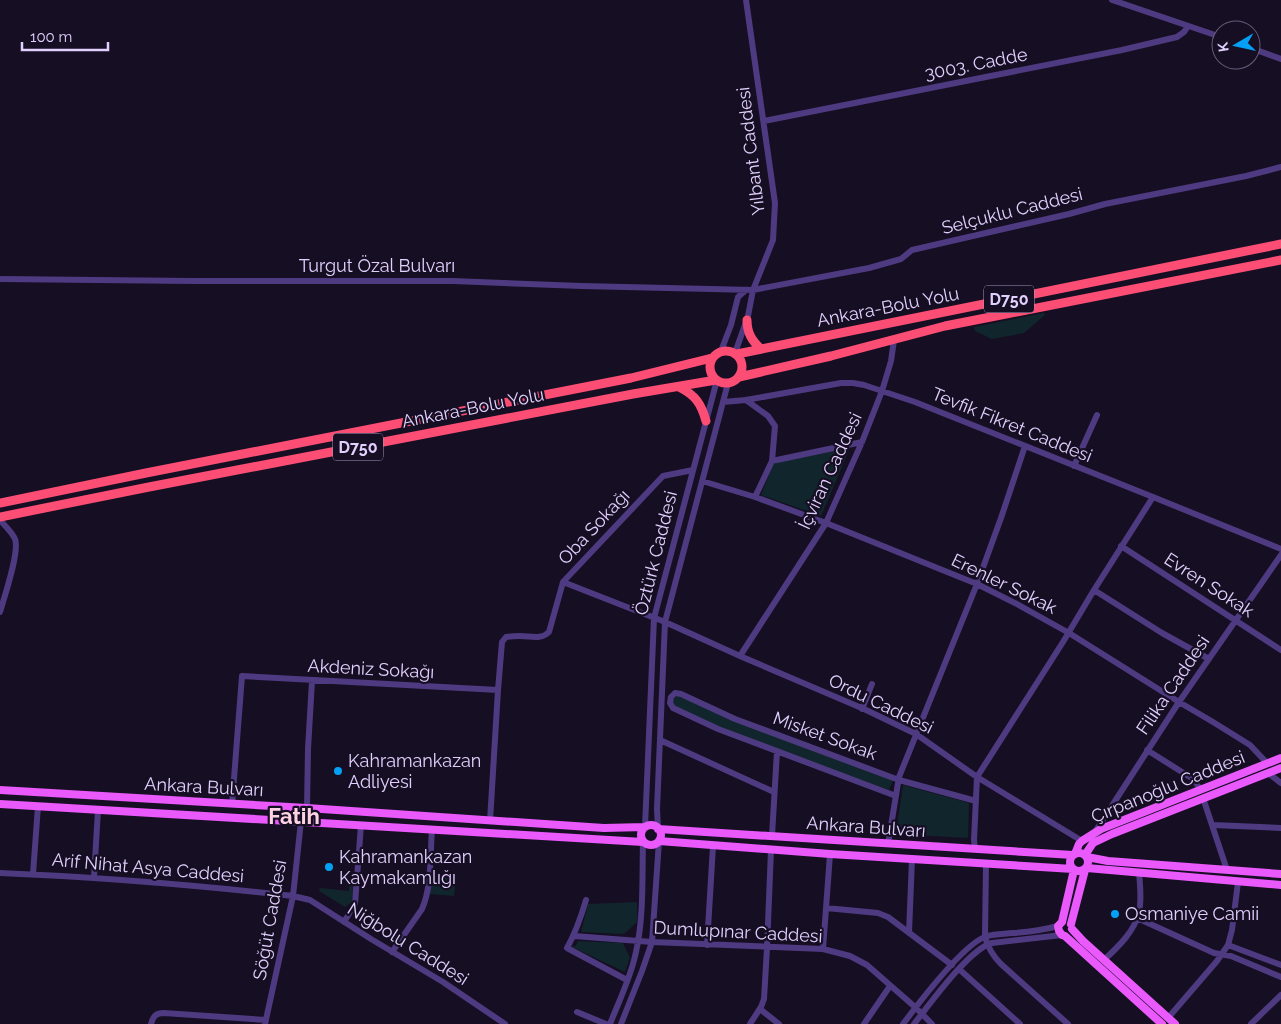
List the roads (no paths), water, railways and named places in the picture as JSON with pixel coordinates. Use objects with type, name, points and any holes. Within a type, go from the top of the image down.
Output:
[{"type":"highway","name":"Ankara-Bolu Yolu","points":[[736,353],[1281,244]]},
{"type":"highway","name":"Ankara-Bolu Yolu","points":[[739,377],[945,326],[1281,260]]},
{"type":"highway","points":[[747,320],[749,335],[761,349]]},
{"type":"highway","points":[[728,350],[736,353],[743,365],[739,377],[734,381],[724,383],[713,377],[710,370],[712,358],[721,351],[728,350]]},
{"type":"highway","name":"Ankara-Bolu Yolu","points":[[0,503],[621,380],[712,358]]},
{"type":"highway","name":"Ankara-Bolu Yolu","points":[[0,519],[159,485],[623,396],[717,380]]},
{"type":"highway","points":[[678,386],[689,392],[697,400],[703,410],[706,421]]},
{"type":"main road","name":"Çırpanoğlu Caddesi","points":[[1086,856],[1090,846],[1096,841],[1281,758]]},
{"type":"main road","name":"Çırpanoğlu Caddesi","points":[[1074,854],[1082,841],[1109,826],[1281,768]]},
{"type":"main road","name":"Ankara Bulvarı","points":[[0,790],[604,828],[653,826],[658,829],[888,844],[1074,854],[1080,852],[1086,856],[1108,861],[1281,874]]},
{"type":"main road","name":"Ankara Bulvarı","points":[[0,804],[643,842],[650,845],[659,841],[986,863],[1073,870],[1078,872],[1086,869],[1140,872],[1281,885]]},
{"type":"main road","points":[[643,842],[642,834],[645,827]]},
{"type":"main road","points":[[658,829],[661,833],[659,841]]},
{"type":"main road","points":[[1074,854],[1070,861],[1073,870],[1058,931],[1160,1023]]},
{"type":"main road","points":[[1064,935],[1070,934],[1072,927],[1088,862],[1086,856]]},
{"type":"main road","points":[[1060,924],[1067,921],[1083,941],[1175,1024]]},
{"type":"street","name":"Yılbant Caddesi","points":[[736,353],[747,320],[753,290],[773,240],[775,203],[746,0]]},
{"type":"street","points":[[1112,0],[1211,34]]},
{"type":"street","name":"3003. Cadde","points":[[764,121],[1122,50],[1177,37],[1188,26]]},
{"type":"street","points":[[1261,52],[1281,59]]},
{"type":"street","name":"Selçuklu Caddesi","points":[[753,290],[869,268],[901,259],[912,250],[1105,204],[1246,176],[1281,167]]},
{"type":"street","name":"Turgut Özal Bulvarı","points":[[0,279],[453,281],[753,290]]},
{"type":"street","points":[[721,351],[731,325],[738,297],[746,290]]},
{"type":"street","name":"İçviran Caddesi","points":[[740,656],[826,523],[862,442],[882,391],[891,361],[894,340]]},
{"type":"street","name":"Öztürk Caddesi","points":[[645,827],[654,618],[717,380]]},
{"type":"street","name":"Öztürk Caddesi","points":[[658,829],[657,809],[665,622],[728,383]]},
{"type":"street","name":"Tevfik Fikret Caddesi","points":[[722,402],[746,400],[841,383],[864,385],[916,403],[1281,549]]},
{"type":"street","points":[[746,400],[768,416],[775,426],[772,461],[755,497]]},
{"type":"street","points":[[1074,466],[1098,415]]},
{"type":"street","points":[[772,461],[862,442]]},
{"type":"street","points":[[888,844],[899,780],[977,584],[1025,446]]},
{"type":"street","name":"Oba Sokağı","points":[[498,690],[502,642],[506,637],[540,637],[550,632],[563,582],[663,476],[692,470]]},
{"type":"street","name":"Erenler Sokak","points":[[702,481],[755,497],[826,523],[977,584],[1069,633],[1178,702],[1214,722],[1250,745],[1267,763]]},
{"type":"street","points":[[975,848],[977,777],[1153,497]]},
{"type":"street","points":[[0,519],[16,543],[13,564],[0,612]]},
{"type":"street","name":"Evren Sokak","points":[[1121,546],[1281,650]]},
{"type":"street","name":"Filika Caddesi","points":[[1093,834],[1178,702],[1281,555]]},
{"type":"street","name":"Ordu Caddesi","points":[[563,582],[665,622],[916,734],[977,777],[1082,841]]},
{"type":"street","points":[[1094,590],[1155,629],[1209,660]]},
{"type":"street","name":"Akdeniz Sokağı","points":[[232,804],[242,676],[498,690]]},
{"type":"street","points":[[307,808],[312,681]]},
{"type":"street","points":[[862,709],[872,684]]},
{"type":"street","points":[[490,821],[498,690]]},
{"type":"street","name":"Misket Sokak","points":[[777,751],[718,729],[680,712],[671,707],[670,698],[675,693],[681,694],[735,718],[899,780],[976,801]]},
{"type":"street","points":[[660,740],[774,792]]},
{"type":"street","points":[[1147,750],[1194,779],[1202,794],[1227,870]]},
{"type":"street","points":[[772,836],[777,751],[896,796]]},
{"type":"street","points":[[1268,773],[1281,783]]},
{"type":"street","points":[[33,874],[38,806]]},
{"type":"street","points":[[94,877],[98,810]]},
{"type":"street","name":"Söğüt Caddesi","points":[[266,1022],[293,896],[302,821]]},
{"type":"street","points":[[344,922],[355,904],[361,825]]},
{"type":"street","points":[[1213,825],[1281,828]]},
{"type":"street","points":[[392,952],[426,901],[432,829]]},
{"type":"street","points":[[620,1024],[652,942],[659,841]]},
{"type":"street","points":[[576,1012],[608,1024],[633,965],[642,907],[643,842]]},
{"type":"street","points":[[707,944],[713,846]]},
{"type":"street","points":[[750,1024],[764,999],[771,850]]},
{"type":"street","points":[[824,949],[830,854]]},
{"type":"street","points":[[909,933],[912,859]]},
{"type":"street","points":[[986,863],[984,937],[987,945],[994,958],[1068,1024]]},
{"type":"street","points":[[1104,960],[1125,939],[1138,918],[1140,872]]},
{"type":"street","name":"Arif Nihat Asya Caddesi","points":[[0,873],[94,877],[293,896]]},
{"type":"street","points":[[1168,1018],[1222,954],[1228,944],[1232,930],[1238,882]]},
{"type":"street","name":"Niğbolu Caddesi","points":[[293,896],[310,900],[443,982],[505,1024]]},
{"type":"street","points":[[586,900],[581,920],[567,948],[627,980]]},
{"type":"street","points":[[826,908],[878,913],[888,917],[952,965]]},
{"type":"street","points":[[1138,918],[1214,953],[1231,956],[1281,977]]},
{"type":"street","points":[[903,1024],[915,1007],[952,965],[971,946],[984,937],[1038,931],[1060,924]]},
{"type":"street","points":[[914,1024],[959,969],[974,954],[987,945],[1064,935]]},
{"type":"street","name":"Dumlupınar Caddesi","points":[[574,936],[767,948],[824,949],[841,953],[857,959],[866,965],[932,1024]]},
{"type":"street","points":[[1228,944],[1281,965]]},
{"type":"street","points":[[959,969],[1020,1024]]},
{"type":"street","points":[[864,1024],[890,986]]},
{"type":"street","points":[[1253,1023],[1281,995]]},
{"type":"street","points":[[760,1009],[779,1024]]},
{"type":"street","points":[[151,1024],[153,1017],[158,1013],[266,1022]]},
{"type":"place","name":"Kahramankazan Adliyesi","points":[[338,771]]},
{"type":"place","name":"Kahramankazan Kaymakamlığı","points":[[329,867]]},
{"type":"place","name":"Osmaniye Camii","points":[[1115,914]]},
{"type":"district","name":"Fatih","points":[[294,816]]}]
